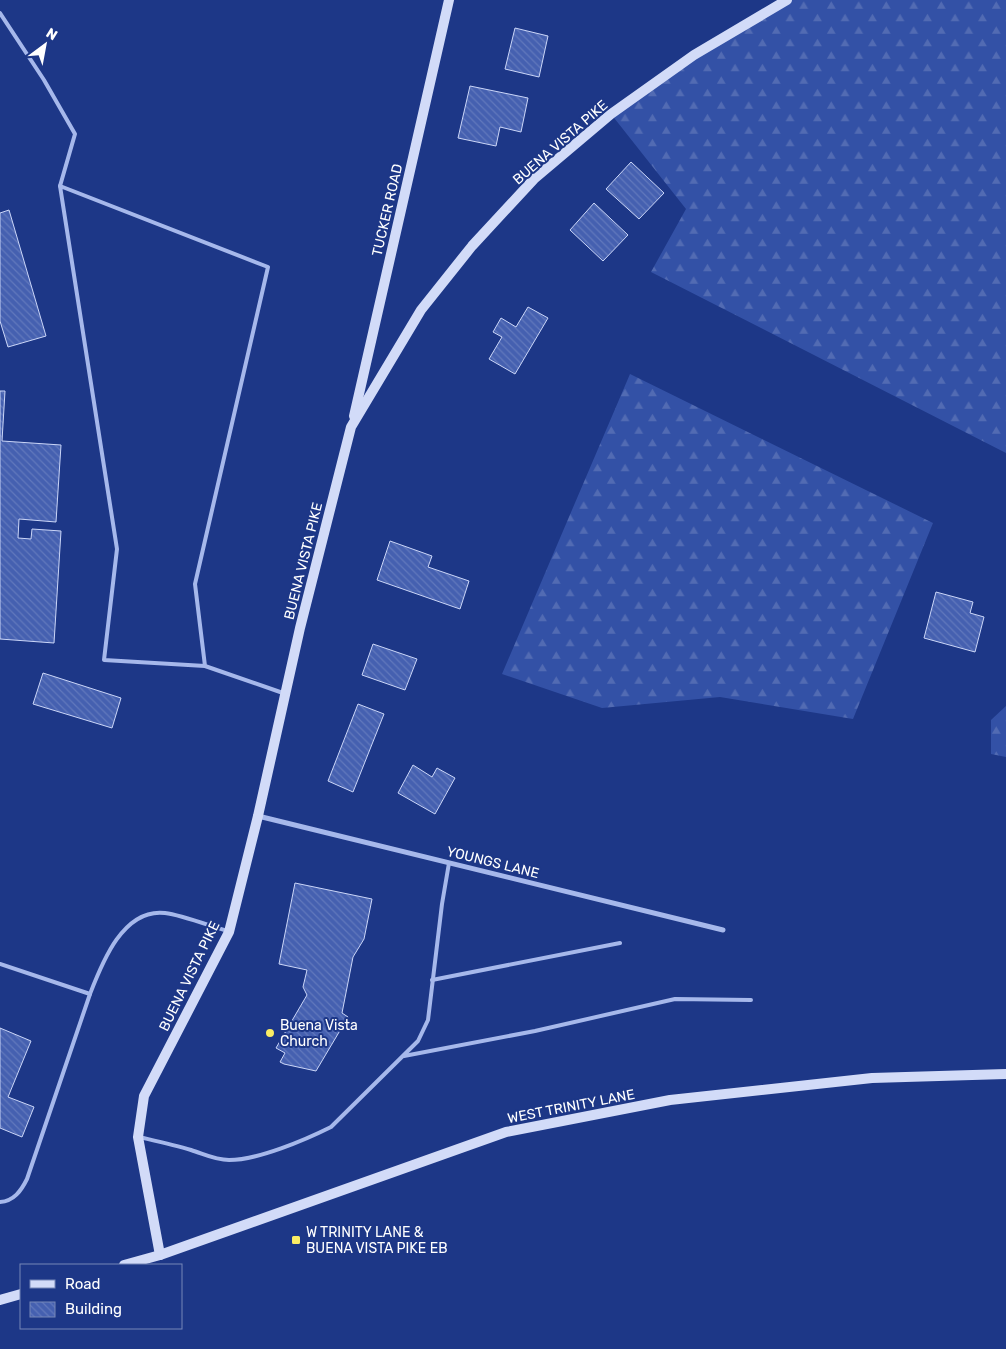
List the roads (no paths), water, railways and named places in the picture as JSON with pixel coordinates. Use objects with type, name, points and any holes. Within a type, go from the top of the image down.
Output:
[{"type":"main road","name":"TUCKER ROAD","points":[[351,427],[450,0]]},
{"type":"main road","name":"BUENA VISTA PIKE","points":[[160,1255],[138,1137],[144,1096],[229,932],[258,816],[300,628],[351,427],[421,310],[472,246],[534,179],[611,114],[694,56],[787,0]]},
{"type":"main road","name":"WEST TRINITY LANE","points":[[160,1255],[506,1132],[670,1100],[872,1078],[1006,1074]]},
{"type":"main road","points":[[128,1264],[160,1255]]},
{"type":"main road","points":[[0,1300],[20,1294]]},
{"type":"street","name":"YOUNGS LANE","points":[[258,816],[723,930]]},
{"type":"lane","points":[[0,12],[44,80],[75,134],[60,186],[117,549],[104,660],[205,666],[285,694]]},
{"type":"lane","points":[[60,186],[268,267],[195,584],[205,666]]},
{"type":"lane","points":[[138,1137],[192,1150],[209,1157],[228,1160],[254,1156],[316,1135],[331,1127],[418,1041],[428,1020],[449,863]]},
{"type":"lane","points":[[0,1202],[6,1201],[20,1193],[27,1180],[100,966],[114,943],[133,920],[148,914],[165,913],[229,932]]},
{"type":"lane","points":[[432,980],[620,942]]},
{"type":"lane","points":[[0,964],[90,994]]},
{"type":"lane","points":[[404,1056],[536,1031],[675,999],[751,1000]]},
{"type":"place","name":"Buena Vista Church","points":[[270,1033]]},
{"type":"place","name":"W TRINITY LANE & BUENA VISTA PIKE EB","points":[[296,1240]]}]
